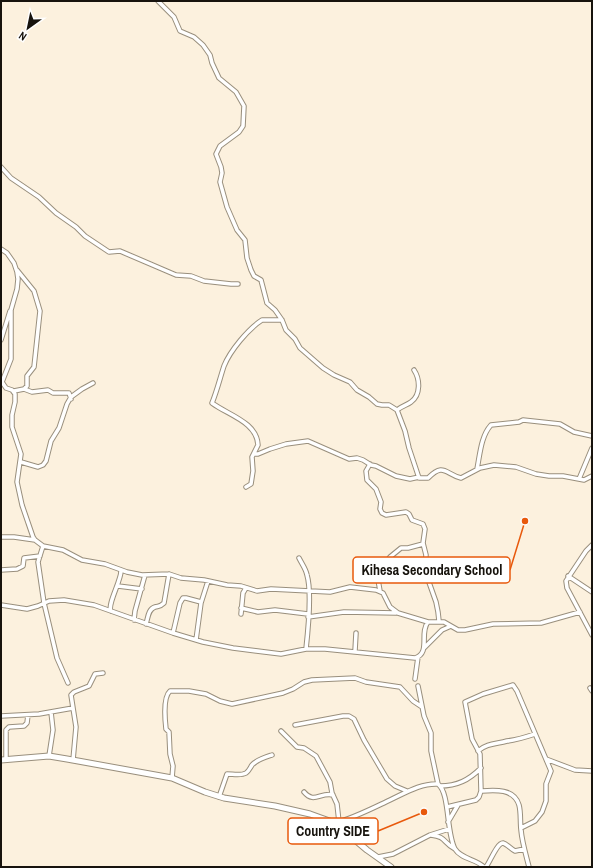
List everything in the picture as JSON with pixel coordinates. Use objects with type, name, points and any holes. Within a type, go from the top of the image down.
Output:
[{"type":"street","points":[[158,1],[174,17],[180,31],[194,37],[203,45],[211,58],[218,78],[236,92],[244,106],[243,126],[239,132],[217,149],[216,154],[222,173],[220,182],[227,207],[238,232],[245,240],[247,258],[251,270],[254,276],[261,280],[267,303],[275,310],[282,320],[286,330],[295,339],[300,348],[324,368],[334,375],[350,382],[357,390],[369,397],[376,404],[389,405],[397,410],[419,477]]},
{"type":"street","points":[[1,167],[11,178],[39,197],[56,213],[76,227],[85,236],[109,252],[120,251],[176,275],[191,276],[204,281],[238,284]]},
{"type":"street","points":[[1,249],[9,256],[16,269],[34,291],[40,312],[34,367],[27,376],[28,384],[24,389]]},
{"type":"street","points":[[1,340],[18,284],[16,269]]},
{"type":"street","points":[[10,310],[11,359],[2,382],[6,388],[14,391],[24,389],[32,392],[48,390],[53,392],[70,393],[71,398]]},
{"type":"street","points":[[246,487],[251,484],[253,471],[252,461],[258,443],[253,430],[234,415],[212,402],[224,366],[230,354],[243,337],[262,320],[282,320]]},
{"type":"street","points":[[397,410],[413,401],[416,396],[418,389],[418,378],[414,370]]},
{"type":"street","points":[[21,462],[38,467],[43,465],[46,461],[51,441],[59,428],[65,407],[71,398],[82,389],[93,384]]},
{"type":"street","points":[[1,391],[6,388]]},
{"type":"street","points":[[14,391],[16,397],[12,415],[12,427],[20,450],[21,462],[17,482],[24,511],[35,540]]},
{"type":"street","points":[[477,469],[485,434],[491,425],[519,422],[523,420],[533,421],[560,424],[574,432],[592,436]]},
{"type":"street","points":[[254,454],[286,444],[308,441],[349,459],[357,458],[396,476],[410,479],[419,477],[428,478],[436,470],[445,470],[461,478],[477,469],[494,465],[516,467],[540,475],[563,476],[584,480],[592,476]]},
{"type":"street","points":[[579,479],[592,448]]},
{"type":"street","points":[[370,464],[366,471],[368,480],[376,489],[381,502],[381,511],[386,515],[406,512],[412,520],[423,524],[423,544],[426,555],[426,571],[436,602],[439,621]]},
{"type":"street","points":[[1,538],[14,537],[35,540],[43,546],[64,550],[82,560],[105,564],[121,571],[145,575],[169,574],[181,578],[208,581],[257,591],[271,589],[330,592],[350,587],[380,591]]},
{"type":"street","points":[[398,613],[390,607],[383,593],[380,591],[377,574],[387,560],[401,548],[408,548],[423,544]]},
{"type":"street","points":[[592,545],[586,551],[579,564],[568,576],[566,581],[567,588],[592,635]]},
{"type":"street","points":[[43,546],[39,567],[44,603],[57,658],[68,683]]},
{"type":"street","points":[[1,570],[20,568],[23,566],[24,558],[29,556],[40,556]]},
{"type":"street","points":[[299,558],[307,575],[309,591],[306,649]]},
{"type":"street","points":[[111,611],[109,609],[110,604],[118,586],[121,571]]},
{"type":"street","points":[[146,624],[151,609],[161,606],[164,603],[169,574]]},
{"type":"street","points":[[134,620],[145,575]]},
{"type":"street","points":[[568,576],[592,592]]},
{"type":"street","points":[[196,640],[201,602],[208,581]]},
{"type":"street","points":[[118,586],[142,589]]},
{"type":"street","points":[[241,614],[243,591],[246,588]]},
{"type":"street","points":[[173,633],[180,603],[183,598],[201,602]]},
{"type":"street","points":[[1,605],[27,609],[49,601],[64,600],[94,605],[134,620],[196,640],[233,648],[277,654],[306,649],[324,649],[415,658],[418,657]]},
{"type":"street","points":[[241,608],[258,612],[276,610],[308,615],[344,612],[398,613],[428,622],[444,622],[462,630],[493,624],[541,623],[580,612]]},
{"type":"street","points":[[424,648],[424,629],[428,622]]},
{"type":"street","points":[[415,679],[418,657],[423,652],[424,648],[442,630],[451,626]]},
{"type":"street","points":[[355,651],[356,633]]},
{"type":"street","points":[[74,760],[76,727],[71,698],[73,693],[89,686],[95,674],[103,673]]},
{"type":"street","points":[[172,778],[173,766],[170,754],[169,733],[166,729],[165,700],[167,693],[170,691],[189,691],[206,694],[220,701],[232,704],[293,690],[304,682],[312,680],[355,678],[366,682],[399,686],[413,701],[422,707]]},
{"type":"street","points":[[447,807],[476,800],[481,791],[480,754],[472,740],[465,702],[506,686],[513,685],[551,771],[546,784],[545,806],[535,821],[521,828]]},
{"type":"street","points":[[418,686],[422,707],[431,733],[431,751],[439,785],[447,807],[448,828],[455,848],[461,855],[476,861],[485,867],[494,855],[497,847],[500,845],[504,844],[514,851],[524,850]]},
{"type":"street","points":[[1,716],[28,715],[73,708]]},
{"type":"street","points":[[49,756],[53,730],[51,712]]},
{"type":"street","points":[[28,715],[27,723],[24,726],[9,727],[6,730],[3,759],[49,756],[172,778],[219,797],[310,814],[328,819],[337,822],[376,857],[391,867]]},
{"type":"street","points":[[296,725],[343,716],[348,716],[354,719],[364,740],[387,778],[395,786],[407,791]]},
{"type":"street","points":[[281,731],[298,748],[304,748],[316,756],[328,777],[333,795],[338,804],[337,822]]},
{"type":"street","points":[[478,751],[491,744],[535,734]]},
{"type":"street","points":[[219,797],[227,774],[241,775],[246,773],[254,763],[272,755]]},
{"type":"street","points":[[546,760],[575,770],[592,771]]},
{"type":"street","points":[[337,822],[407,791],[432,784],[451,786],[465,781],[481,768]]},
{"type":"street","points":[[481,791],[504,791],[515,798],[519,805],[524,850],[529,867]]},
{"type":"street","points":[[304,792],[312,798],[326,794],[333,795]]},
{"type":"street","points":[[448,822],[458,805]]},
{"type":"street","points":[[376,857],[393,854],[430,835],[448,828]]},
{"type":"street","points":[[430,835],[441,837],[450,846],[455,848]]},
{"type":"place","name":"Kihesa Secondary School","points":[[525,521]]},
{"type":"place","name":"Country SIDE","points":[[424,812]]}]
